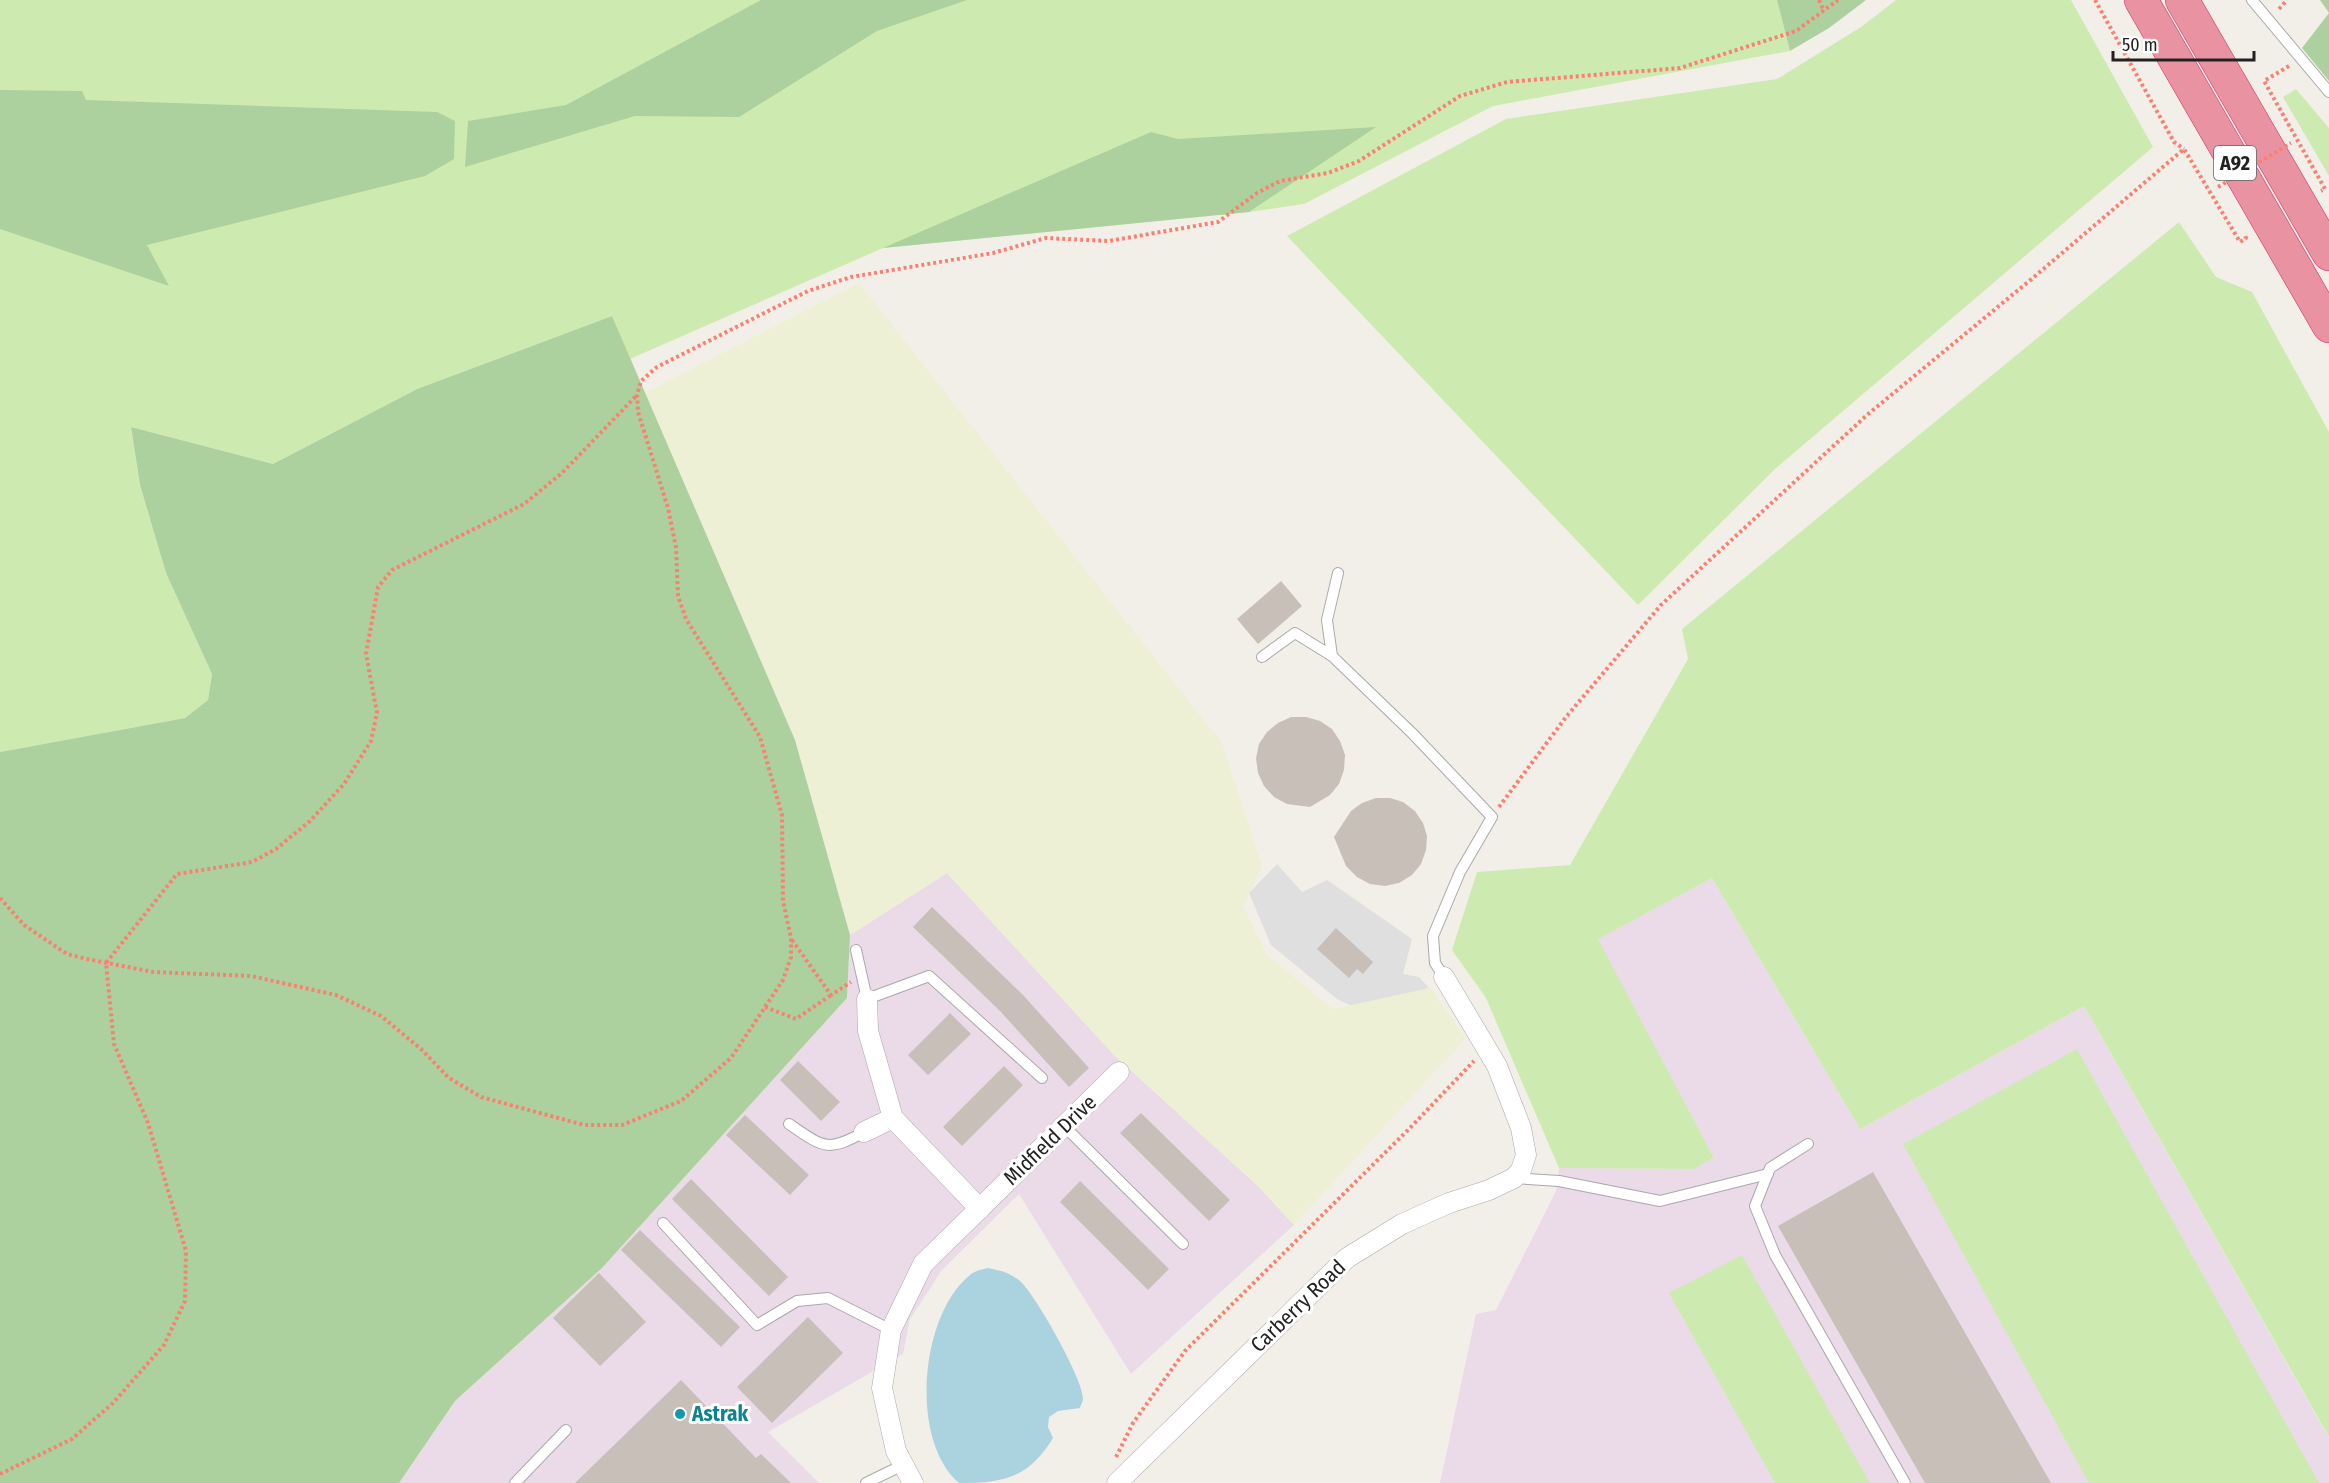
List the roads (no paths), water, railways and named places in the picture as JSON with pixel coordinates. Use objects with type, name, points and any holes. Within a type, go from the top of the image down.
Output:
[{"type":"highway","name":"A92","points":[[2141,0],[2329,326]]},
{"type":"highway","name":"A92","points":[[2182,0],[2329,254]]},
{"type":"street","points":[[1444,977],[1497,1066],[1521,1128],[1526,1155],[1521,1170],[1514,1178]]},
{"type":"street","points":[[867,999],[868,1031],[893,1118],[980,1209]]},
{"type":"street","name":"Midfield Drive","points":[[913,1483],[896,1451],[882,1388],[891,1330],[923,1264],[1119,1072]]},
{"type":"street","points":[[864,1132],[893,1118]]},
{"type":"street","name":"Carberry Road","points":[[1115,1474],[1347,1258],[1402,1224],[1514,1178]]},
{"type":"lane","points":[[2252,0],[2329,92]]},
{"type":"lane","points":[[1332,657],[1327,620],[1338,573]]},
{"type":"lane","points":[[1262,657],[1295,633],[1332,657],[1412,733],[1492,817],[1460,872],[1433,936],[1435,963],[1444,977]]},
{"type":"lane","points":[[856,950],[867,999],[929,976],[1042,1078]]},
{"type":"lane","points":[[789,1124],[817,1143],[833,1146],[849,1141],[864,1132]]},
{"type":"lane","points":[[1065,1126],[1183,1244]]},
{"type":"lane","points":[[1808,1144],[1770,1168],[1755,1206],[1775,1255],[1905,1483]]},
{"type":"lane","points":[[1514,1178],[1558,1181],[1660,1201],[1768,1174]]},
{"type":"lane","points":[[663,1223],[757,1324],[797,1301],[828,1298],[891,1330]]},
{"type":"lane","points":[[516,1483],[566,1430]]},
{"type":"lane","points":[[866,1483],[903,1465]]},
{"type":"water","points":[[987,1268],[1013,1276],[1028,1290],[1067,1357],[1081,1388],[1083,1399],[1080,1408],[1058,1411],[1049,1417],[1048,1427],[1053,1438],[1044,1451],[1024,1470],[1014,1476],[989,1482],[959,1483],[943,1463],[933,1438],[927,1409],[927,1378],[931,1347],[940,1318],[953,1294],[972,1274]]},
{"type":"place","name":"Astrak","points":[[680,1414]]}]
